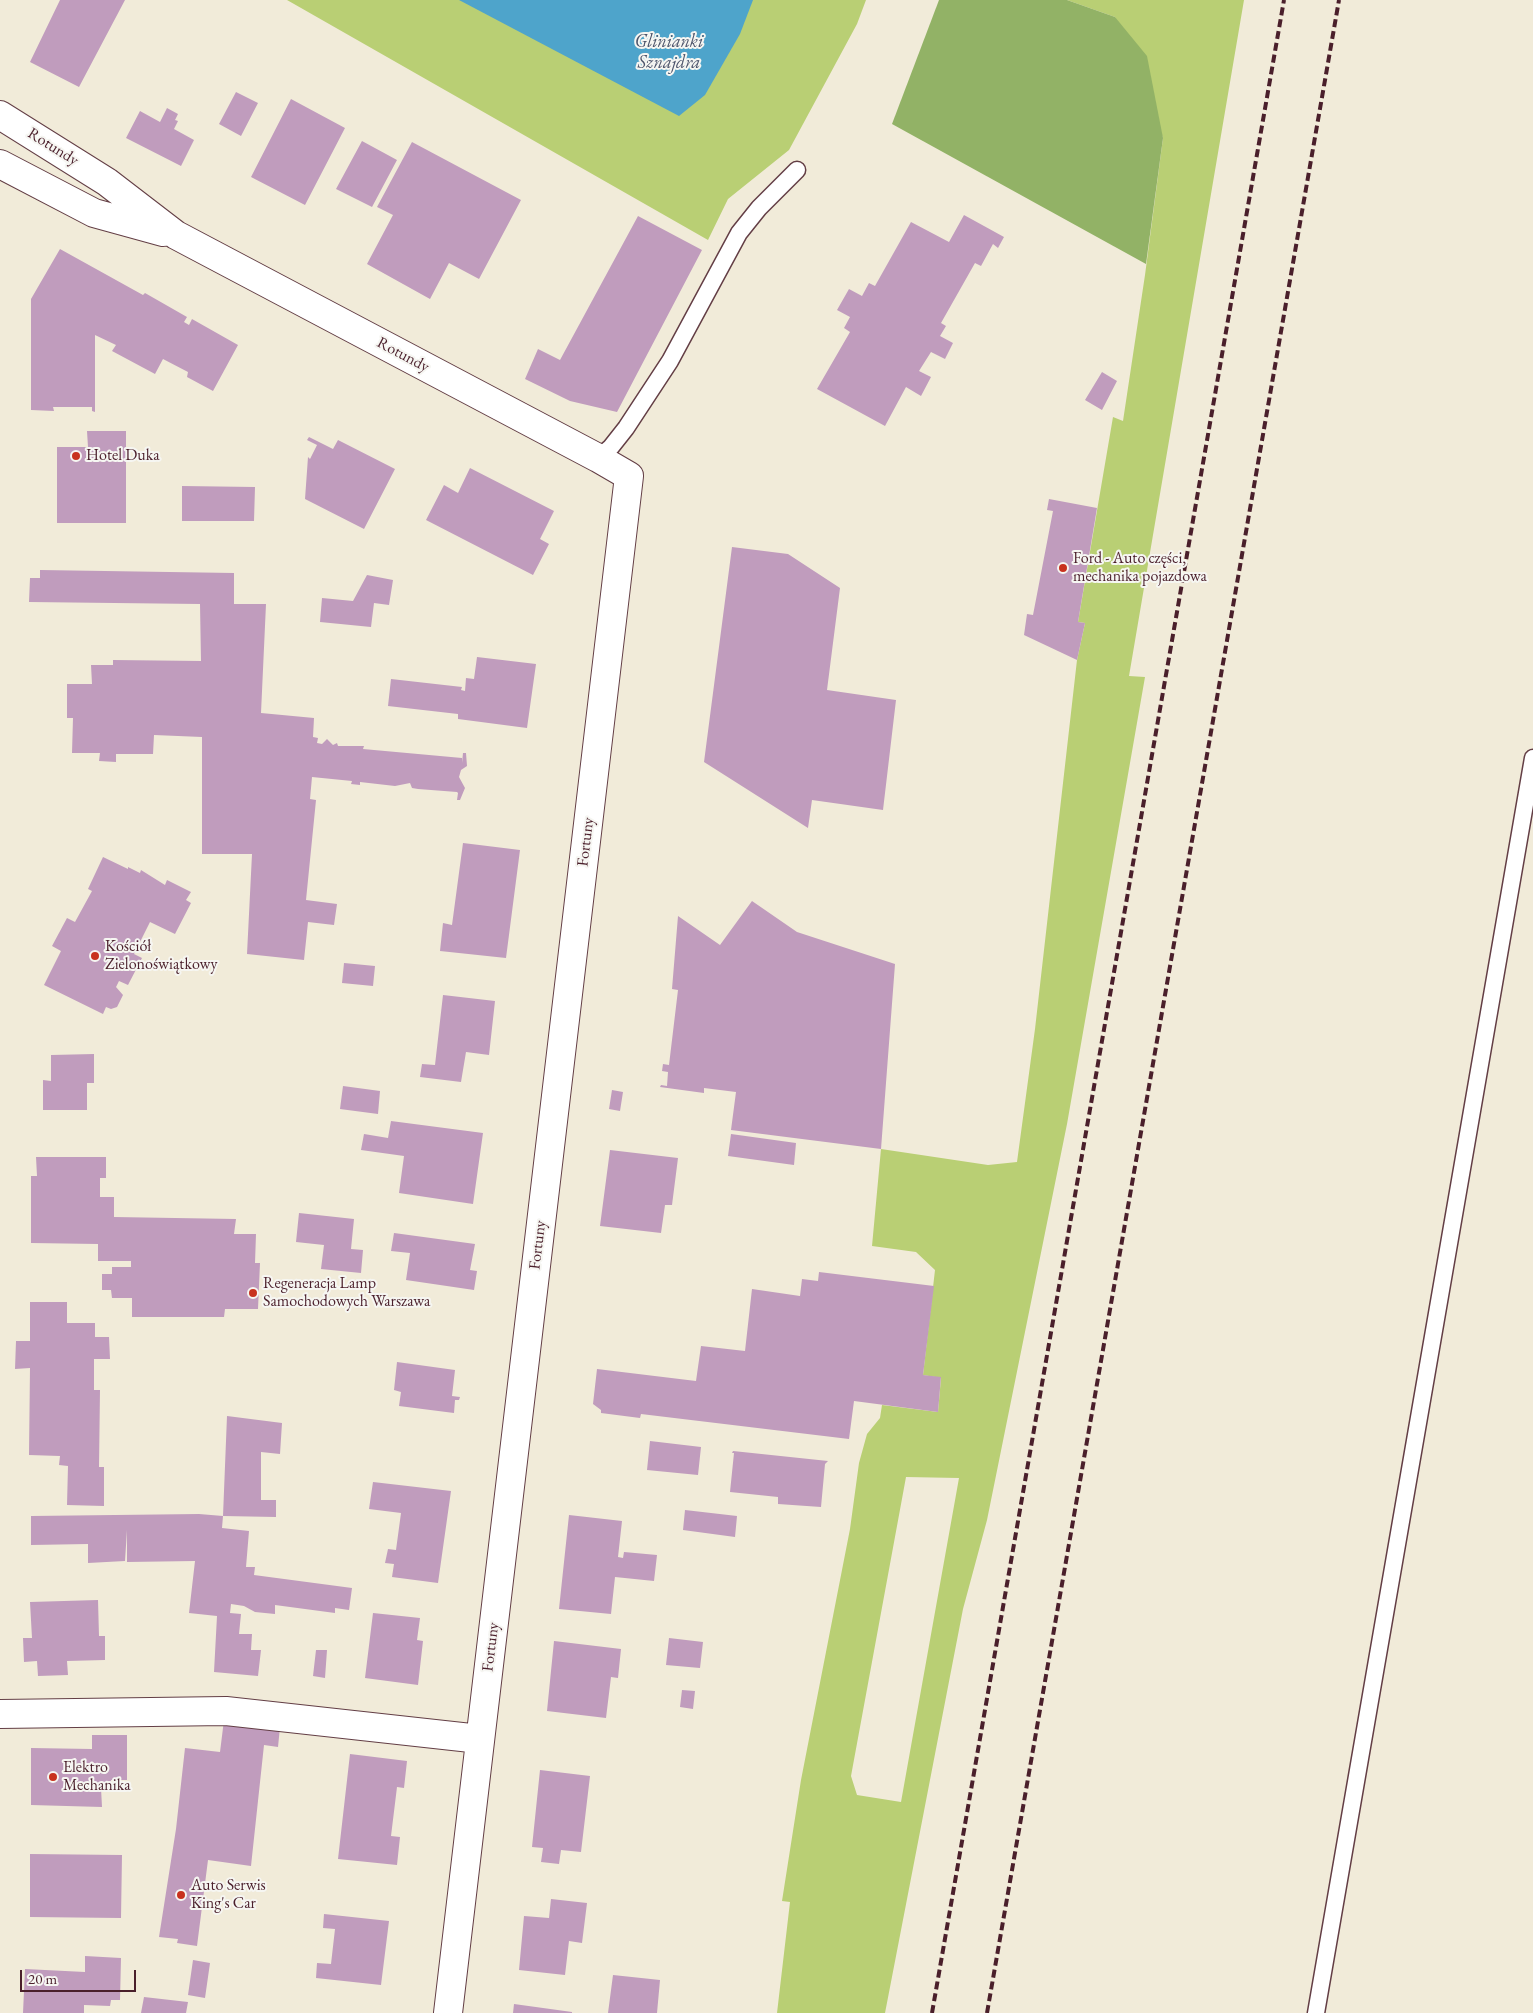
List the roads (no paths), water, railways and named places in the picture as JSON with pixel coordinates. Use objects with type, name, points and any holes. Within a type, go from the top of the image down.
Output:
[{"type":"street","name":"Rotundy","points":[[0,115],[107,182],[176,235],[629,476]]},
{"type":"street","name":"Rotundy","points":[[0,164],[94,212],[176,235]]},
{"type":"street","name":"Fortuny","points":[[448,2013],[629,476]]},
{"type":"street","points":[[0,1714],[226,1711],[480,1739]]},
{"type":"lane","points":[[598,458],[611,447],[626,428],[670,361],[739,233],[759,208],[796,170]]},
{"type":"lane","points":[[1316,2013],[1533,758]]},
{"type":"water","name":"Glinianki Sznajdra","points":[[459,0],[753,0],[740,34],[705,95],[679,116]]},
{"type":"railway","points":[[932,2013],[1284,0]]},
{"type":"railway","points":[[987,2013],[1339,0]]},
{"type":"place","name":"Hotel Duka","points":[[76,456]]},
{"type":"place","name":"Ford - Auto części, mechanika pojazdowa","points":[[1063,568]]},
{"type":"place","name":"Kościół Zielonoświątkowy","points":[[95,956]]},
{"type":"place","name":"Regeneracja Lamp Samochodowych Warszawa","points":[[253,1293]]},
{"type":"place","name":"Elektro Mechanika","points":[[53,1777]]},
{"type":"place","name":"Auto Serwis King's Car","points":[[181,1895]]}]
